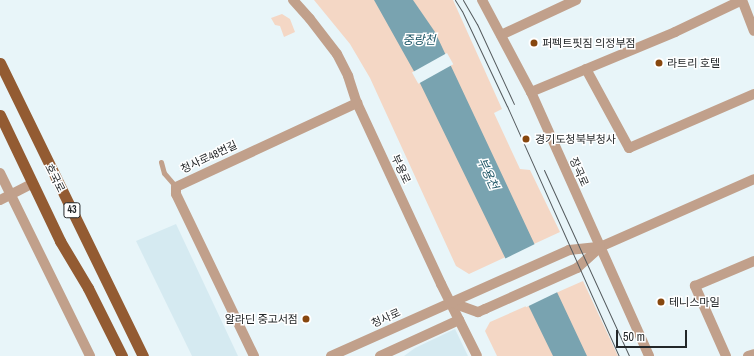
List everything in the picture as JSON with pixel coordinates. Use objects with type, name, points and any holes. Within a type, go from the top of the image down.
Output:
[{"type":"main road","name":"호국로","points":[[0,63],[143,356]]},
{"type":"main road","name":"호국로","points":[[0,115],[60,241],[88,288],[122,356]]},
{"type":"street","name":"부용로","points":[[293,0],[337,54],[348,76],[357,103],[450,302],[477,356]]},
{"type":"street","name":"장곡로","points":[[482,0],[531,92],[649,356]]},
{"type":"street","points":[[501,35],[576,0]]},
{"type":"street","points":[[531,92],[675,32],[742,0],[754,31]]},
{"type":"street","points":[[586,69],[630,148],[754,94]]},
{"type":"street","name":"청사로48번길","points":[[254,356],[176,194],[176,186],[357,103]]},
{"type":"street","points":[[0,173],[90,356]]},
{"type":"street","points":[[450,302],[478,312],[577,268],[600,248],[754,180]]},
{"type":"street","points":[[0,200],[32,184]]},
{"type":"street","name":"청사로","points":[[331,356],[569,250],[600,248]]},
{"type":"street","points":[[726,356],[695,286],[754,261]]},
{"type":"street","points":[[380,356],[460,320]]},
{"type":"street","points":[[748,356],[754,354]]},
{"type":"lane","points":[[161,162],[164,173],[176,186]]},
{"type":"shaded area","points":[[314,0],[453,0],[502,109],[494,113],[520,169],[530,170],[560,232],[469,274],[456,266],[370,78],[350,44]]},
{"type":"shaded area","points":[[282,14],[290,19],[295,32],[284,37],[280,26],[275,25],[271,18]]},
{"type":"shaded area","points":[[176,224],[238,356],[192,356],[136,241]]},
{"type":"shaded area","points":[[583,281],[618,356],[497,356],[485,331],[490,322]]},
{"type":"shaded area","points":[[455,329],[468,356],[404,356],[415,348]]},
{"type":"water","name":"중랑천","points":[[374,0],[413,0],[435,32],[587,356],[553,356],[416,75]]},
{"type":"pier","points":[[447,53],[453,64],[418,84],[412,72]]},
{"type":"pier","points":[[537,243],[560,291],[526,307],[503,260]]},
{"type":"tram line","points":[[455,0],[462,11],[507,106],[619,356]]},
{"type":"tram line","points":[[463,0],[477,24],[514,104]]},
{"type":"tram line","points":[[544,170],[629,356]]},
{"type":"place","name":"퍼펙트핏짐 의정부점","points":[[534,43]]},
{"type":"place","name":"라트리 호텔","points":[[659,63]]},
{"type":"place","name":"경기도청북부청사","points":[[526,139]]},
{"type":"place","name":"테니스마일","points":[[661,302]]},
{"type":"place","name":"알라딘 중고서점","points":[[306,319]]},
{"type":"water label","name":"부용천","points":[[487,174]]}]
